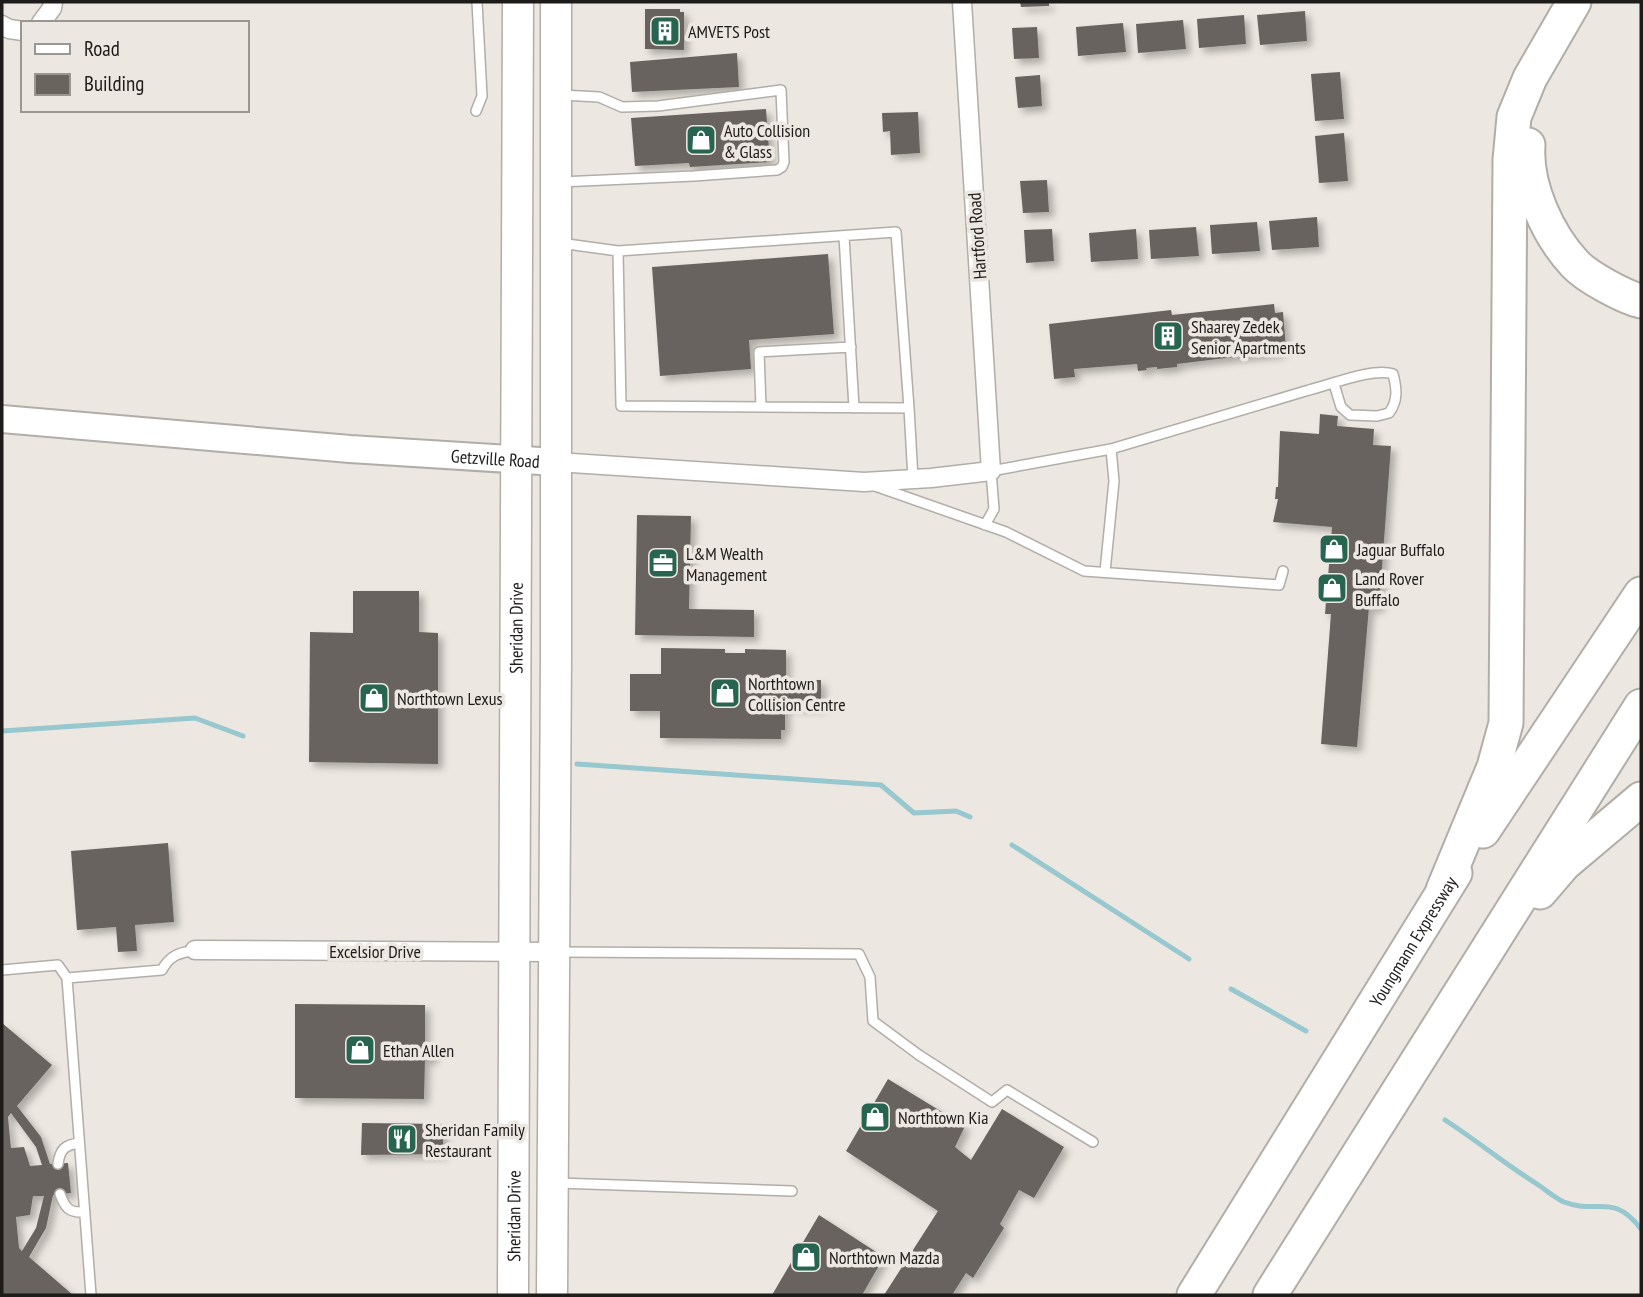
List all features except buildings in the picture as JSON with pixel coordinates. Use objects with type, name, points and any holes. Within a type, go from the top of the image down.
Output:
[{"type":"highway","points":[[1443,890],[1494,767],[1506,723],[1510,200],[1514,117],[1530,78],[1574,2]]},
{"type":"highway","points":[[1594,2],[1545,87],[1533,121],[1528,167],[1545,222],[1576,265],[1626,297],[1641,301]]},
{"type":"highway","name":"Youngmann Expressway","points":[[1194,1295],[1443,890],[1641,594]]},
{"type":"highway","points":[[1270,1295],[1641,705]]},
{"type":"highway","points":[[1476,965],[1564,864],[1641,799]]},
{"type":"main road","name":"Sheridan Drive","points":[[513,1295],[518,2]]},
{"type":"main road","points":[[552,1295],[556,2]]},
{"type":"street","points":[[42,21],[53,2]]},
{"type":"street","name":"Hartford Road","points":[[962,2],[992,471]]},
{"type":"street","points":[[2,25],[21,31]]},
{"type":"street","name":"Getzville Road","points":[[2,419],[351,449],[864,482],[913,480],[992,471]]},
{"type":"street","name":"Excelsior Drive","points":[[195,950],[554,952]]},
{"type":"lane","points":[[476,111],[482,96],[477,2]]},
{"type":"lane","points":[[555,182],[777,170],[785,162],[782,90],[658,106],[622,107],[600,97],[556,95]]},
{"type":"lane","points":[[555,243],[618,251],[896,232],[913,480]]},
{"type":"lane","points":[[844,236],[854,408]]},
{"type":"lane","points":[[618,251],[621,406],[909,408]]},
{"type":"lane","points":[[761,407],[759,352],[851,347]]},
{"type":"lane","points":[[985,525],[994,509],[992,471],[1111,449],[1334,384],[1383,370],[1392,374],[1396,386],[1395,404],[1389,413],[1377,416],[1350,415],[1341,407],[1334,384]]},
{"type":"lane","points":[[1105,572],[1114,481],[1111,449]]},
{"type":"lane","points":[[864,482],[1006,532],[1084,571],[1279,585],[1283,570]]},
{"type":"lane","points":[[67,978],[162,970],[168,960],[195,950]]},
{"type":"lane","points":[[554,952],[859,954],[870,977],[873,1021],[919,1055],[992,1102],[1007,1090],[1093,1142]]},
{"type":"lane","points":[[2,970],[58,965],[67,978],[91,1295]]},
{"type":"lane","points":[[58,1164],[62,1149],[67,1144],[79,1143]]},
{"type":"lane","points":[[552,1183],[792,1191]]},
{"type":"lane","points":[[60,1194],[68,1210],[74,1213],[85,1212]]},
{"type":"waterway","points":[[2,731],[195,718],[243,736]]},
{"type":"waterway","points":[[577,764],[881,785],[914,813],[956,811],[970,817]]},
{"type":"waterway","points":[[1012,845],[1189,959]]},
{"type":"waterway","points":[[1231,989],[1306,1031]]},
{"type":"waterway","points":[[1445,1120],[1564,1202],[1622,1211],[1641,1229]]},
{"type":"place","name":"AMVETS Post","points":[[665,31]]},
{"type":"place","name":"Auto Collision & Glass","points":[[701,140]]},
{"type":"place","name":"Shaarey Zedek Senior Apartments","points":[[1168,336]]},
{"type":"place","name":"Jaguar Buffalo","points":[[1334,549]]},
{"type":"place","name":"L&M Wealth Management","points":[[663,563]]},
{"type":"place","name":"Land Rover Buffalo","points":[[1332,588]]},
{"type":"place","name":"Northtown Collision Centre","points":[[725,693]]},
{"type":"place","name":"Northtown Lexus","points":[[374,698]]},
{"type":"place","name":"Ethan Allen","points":[[360,1050]]},
{"type":"place","name":"Northtown Kia","points":[[875,1117]]},
{"type":"place","name":"Sheridan Family Restaurant","points":[[402,1139]]},
{"type":"place","name":"Northtown Mazda","points":[[806,1257]]}]
